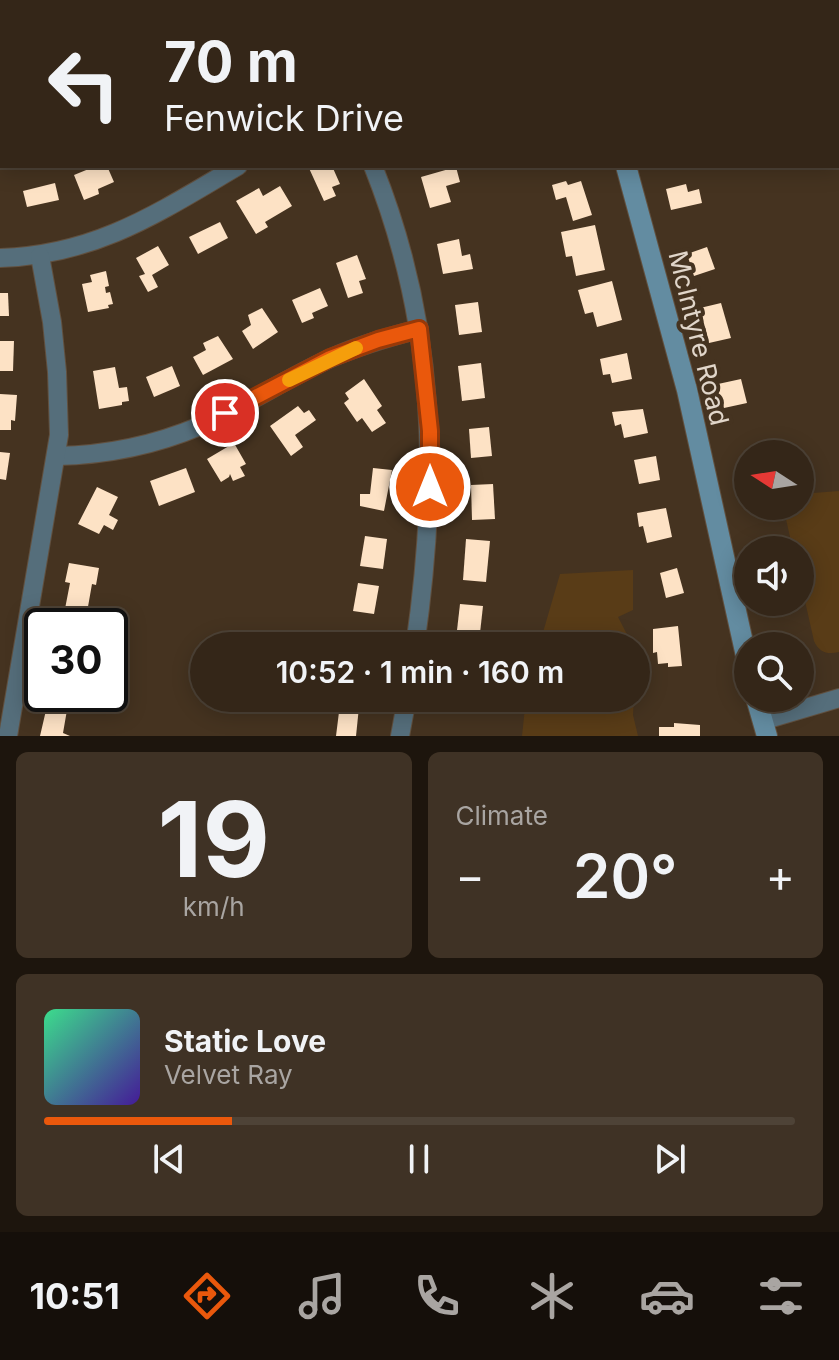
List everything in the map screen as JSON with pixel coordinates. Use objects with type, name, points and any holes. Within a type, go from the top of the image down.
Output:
[{"type":"street","points":[[0,258],[40,256],[84,246],[136,224],[234,168]]},
{"type":"street","points":[[374,168],[398,242],[419,329],[428,400],[431,468],[426,562],[417,632]]},
{"type":"street","name":"McIntyre Road","points":[[627,168],[687,390],[741,632]]},
{"type":"street","points":[[8,736],[7,697],[57,456],[57,372],[40,256]]},
{"type":"street","points":[[57,456],[114,451],[168,438],[202,425],[330,358],[419,329]]},
{"type":"street","points":[[764,729],[839,698]]},
{"type":"street","points":[[400,736],[404,712]]},
{"type":"shaded area","points":[[839,491],[839,652],[824,652],[816,645],[808,616],[814,616],[814,536],[790,536],[786,520],[814,520],[814,493]]},
{"type":"shaded area","points":[[633,570],[633,610],[618,617],[626,632],[543,632],[560,574]]},
{"type":"shaded area","points":[[525,712],[633,712],[638,736],[522,736]]},
{"type":"building","points":[[91,168],[108,168],[114,182],[98,189],[99,194],[84,200],[74,175]]},
{"type":"building","points":[[309,168],[333,168],[340,184],[332,187],[336,196],[324,201]]},
{"type":"building","points":[[456,168],[460,182],[446,186],[451,202],[430,208],[421,177]]},
{"type":"building","points":[[566,181],[568,185],[581,181],[592,215],[573,221],[566,197],[556,200],[552,185]]},
{"type":"building","points":[[55,183],[59,200],[27,207],[23,191]]},
{"type":"building","points":[[686,184],[688,192],[699,189],[702,203],[671,210],[666,189]]},
{"type":"building","points":[[280,186],[292,206],[265,222],[268,227],[256,234],[236,201],[259,188],[263,196]]},
{"type":"building","points":[[220,222],[228,238],[198,254],[189,237]]},
{"type":"building","points":[[595,225],[605,270],[576,276],[572,256],[566,257],[561,232]]},
{"type":"building","points":[[459,239],[462,256],[470,254],[473,269],[443,274],[437,244]]},
{"type":"building","points":[[158,246],[169,265],[152,275],[158,287],[148,292],[139,276],[145,274],[136,258]]},
{"type":"building","points":[[707,247],[715,269],[694,276],[687,254]]},
{"type":"building","points":[[357,255],[366,279],[359,281],[363,293],[348,298],[336,263]]},
{"type":"building","points":[[106,271],[109,286],[105,287],[106,293],[110,292],[113,304],[108,305],[109,308],[88,312],[82,284],[92,282],[90,275]]},
{"type":"building","points":[[612,281],[622,320],[597,327],[593,312],[585,314],[578,290]]},
{"type":"building","points":[[320,288],[328,306],[312,313],[314,318],[302,323],[292,300]]},
{"type":"building","points":[[0,293],[8,293],[9,316],[0,316]]},
{"type":"building","points":[[478,302],[482,332],[459,335],[455,305]]},
{"type":"building","points":[[721,303],[731,338],[709,343],[700,308]]},
{"type":"building","points":[[262,308],[278,332],[253,349],[242,331],[251,325],[248,315]]},
{"type":"building","points":[[218,336],[233,359],[203,375],[193,357],[206,350],[203,343]]},
{"type":"building","points":[[0,341],[14,341],[13,371],[0,371]]},
{"type":"building","points":[[627,353],[632,379],[612,383],[610,374],[603,375],[600,359]]},
{"type":"building","points":[[481,363],[485,398],[462,401],[458,366]]},
{"type":"building","points":[[172,366],[180,386],[154,397],[146,377]]},
{"type":"building","points":[[115,367],[119,388],[127,387],[129,401],[99,409],[93,371]]},
{"type":"building","points":[[364,379],[382,406],[377,410],[386,423],[372,432],[362,418],[357,422],[344,403],[349,399],[345,393]]},
{"type":"building","points":[[741,379],[747,403],[724,408],[723,404],[715,405],[712,393],[720,391],[718,384]]},
{"type":"building","points":[[0,394],[17,395],[15,421],[11,420],[11,430],[0,430]]},
{"type":"building","points":[[298,406],[304,413],[309,410],[316,420],[295,435],[303,447],[291,456],[270,426]]},
{"type":"building","points":[[643,409],[648,433],[624,438],[621,424],[615,426],[612,412]]},
{"type":"building","points":[[489,427],[492,456],[471,458],[469,429]]},
{"type":"building","points":[[234,443],[246,464],[240,467],[245,476],[233,481],[230,474],[221,482],[207,459]]},
{"type":"building","points":[[0,452],[10,453],[6,480],[0,479]]},
{"type":"building","points":[[656,456],[660,480],[639,484],[634,460]]},
{"type":"building","points":[[186,468],[195,492],[159,506],[150,481]]},
{"type":"building","points":[[373,468],[392,470],[384,511],[360,506],[360,494],[370,494]]},
{"type":"building","points":[[493,484],[495,519],[472,520],[471,485]]},
{"type":"building","points":[[97,487],[118,497],[109,515],[118,520],[113,530],[104,525],[99,534],[78,524]]},
{"type":"building","points":[[666,508],[672,537],[647,543],[643,526],[639,527],[637,513]]},
{"type":"building","points":[[365,536],[387,539],[383,569],[360,566]]},
{"type":"building","points":[[466,539],[490,541],[486,582],[463,580]]},
{"type":"building","points":[[69,563],[99,568],[96,585],[92,584],[88,608],[65,608],[70,583],[65,582]]},
{"type":"building","points":[[677,568],[684,593],[666,598],[660,573]]},
{"type":"building","points":[[358,583],[379,586],[374,614],[353,611]]},
{"type":"building","points":[[460,604],[483,606],[480,632],[457,632]]},
{"type":"building","points":[[678,626],[682,666],[658,664],[657,652],[653,653],[653,629]]},
{"type":"building","points":[[46,712],[67,712],[63,733],[70,736],[40,736]]},
{"type":"building","points":[[339,712],[358,712],[356,736],[336,736]]},
{"type":"building","points":[[674,723],[700,725],[700,736],[659,736],[659,727],[674,727]]},
{"type":"slow traffic","points":[[289,380],[356,348]]},
{"type":"route","points":[[225,413],[330,358],[419,329],[428,400],[430,487]]}]
